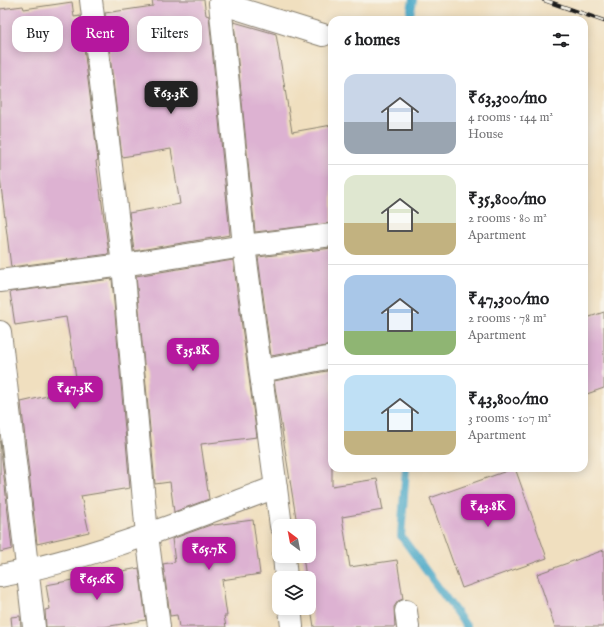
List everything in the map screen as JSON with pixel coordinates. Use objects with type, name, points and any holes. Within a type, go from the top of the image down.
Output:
[{"type":"street","points":[[91,0],[123,265],[147,535],[160,627]]},
{"type":"street","points":[[280,519],[244,246],[219,2],[323,35]]},
{"type":"street","points":[[0,281],[328,236]]},
{"type":"street","points":[[0,332],[34,627]]},
{"type":"street","points":[[261,371],[328,358]]},
{"type":"street","points":[[0,576],[27,571],[147,535],[276,487]]},
{"type":"street","points":[[291,615],[292,627]]},
{"type":"building","points":[[152,0],[204,0],[206,15],[209,16],[230,235],[134,251],[129,213],[180,204],[171,149],[122,157],[110,52],[129,52],[129,16],[105,16],[105,13],[153,6]]},
{"type":"building","points":[[72,2],[74,16],[71,16],[71,52],[84,52],[98,160],[96,161],[109,254],[11,267],[0,178],[0,9],[23,6],[24,9]]},
{"type":"building","points":[[234,22],[276,34],[292,132],[328,126],[328,223],[255,232]]},
{"type":"building","points":[[328,248],[328,346],[271,356],[258,257]]},
{"type":"building","points":[[233,260],[257,437],[201,444],[209,499],[174,512],[170,482],[155,484],[136,276]]},
{"type":"building","points":[[112,279],[130,488],[81,496],[89,532],[37,544],[21,402],[78,389],[66,317],[15,325],[10,292]]},
{"type":"building","points":[[604,312],[604,388],[588,394],[588,318]]},
{"type":"building","points":[[328,371],[328,472],[332,472],[332,486],[377,479],[383,510],[342,517],[350,567],[397,560],[403,599],[398,601],[394,607],[395,627],[314,627],[312,615],[316,615],[316,571],[305,571],[304,563],[316,563],[316,519],[296,519],[274,381]]},
{"type":"building","points":[[0,441],[12,549],[0,552]]},
{"type":"building","points":[[504,472],[516,472],[547,558],[462,588],[430,498]]},
{"type":"building","points":[[253,520],[260,574],[222,580],[227,616],[224,616],[226,627],[179,627],[177,615],[170,616],[163,564],[175,562],[172,539],[213,524]]},
{"type":"building","points":[[604,550],[604,627],[555,627],[537,574]]},
{"type":"building","points":[[139,568],[146,620],[104,627],[46,627],[45,610],[50,609],[46,585]]},
{"type":"building","points":[[20,616],[21,627],[12,627],[11,617]]},
{"type":"waterway","points":[[410,16],[413,0]]},
{"type":"waterway","points":[[406,472],[401,536],[467,627]]},
{"type":"railway","points":[[544,0],[604,21]]}]
